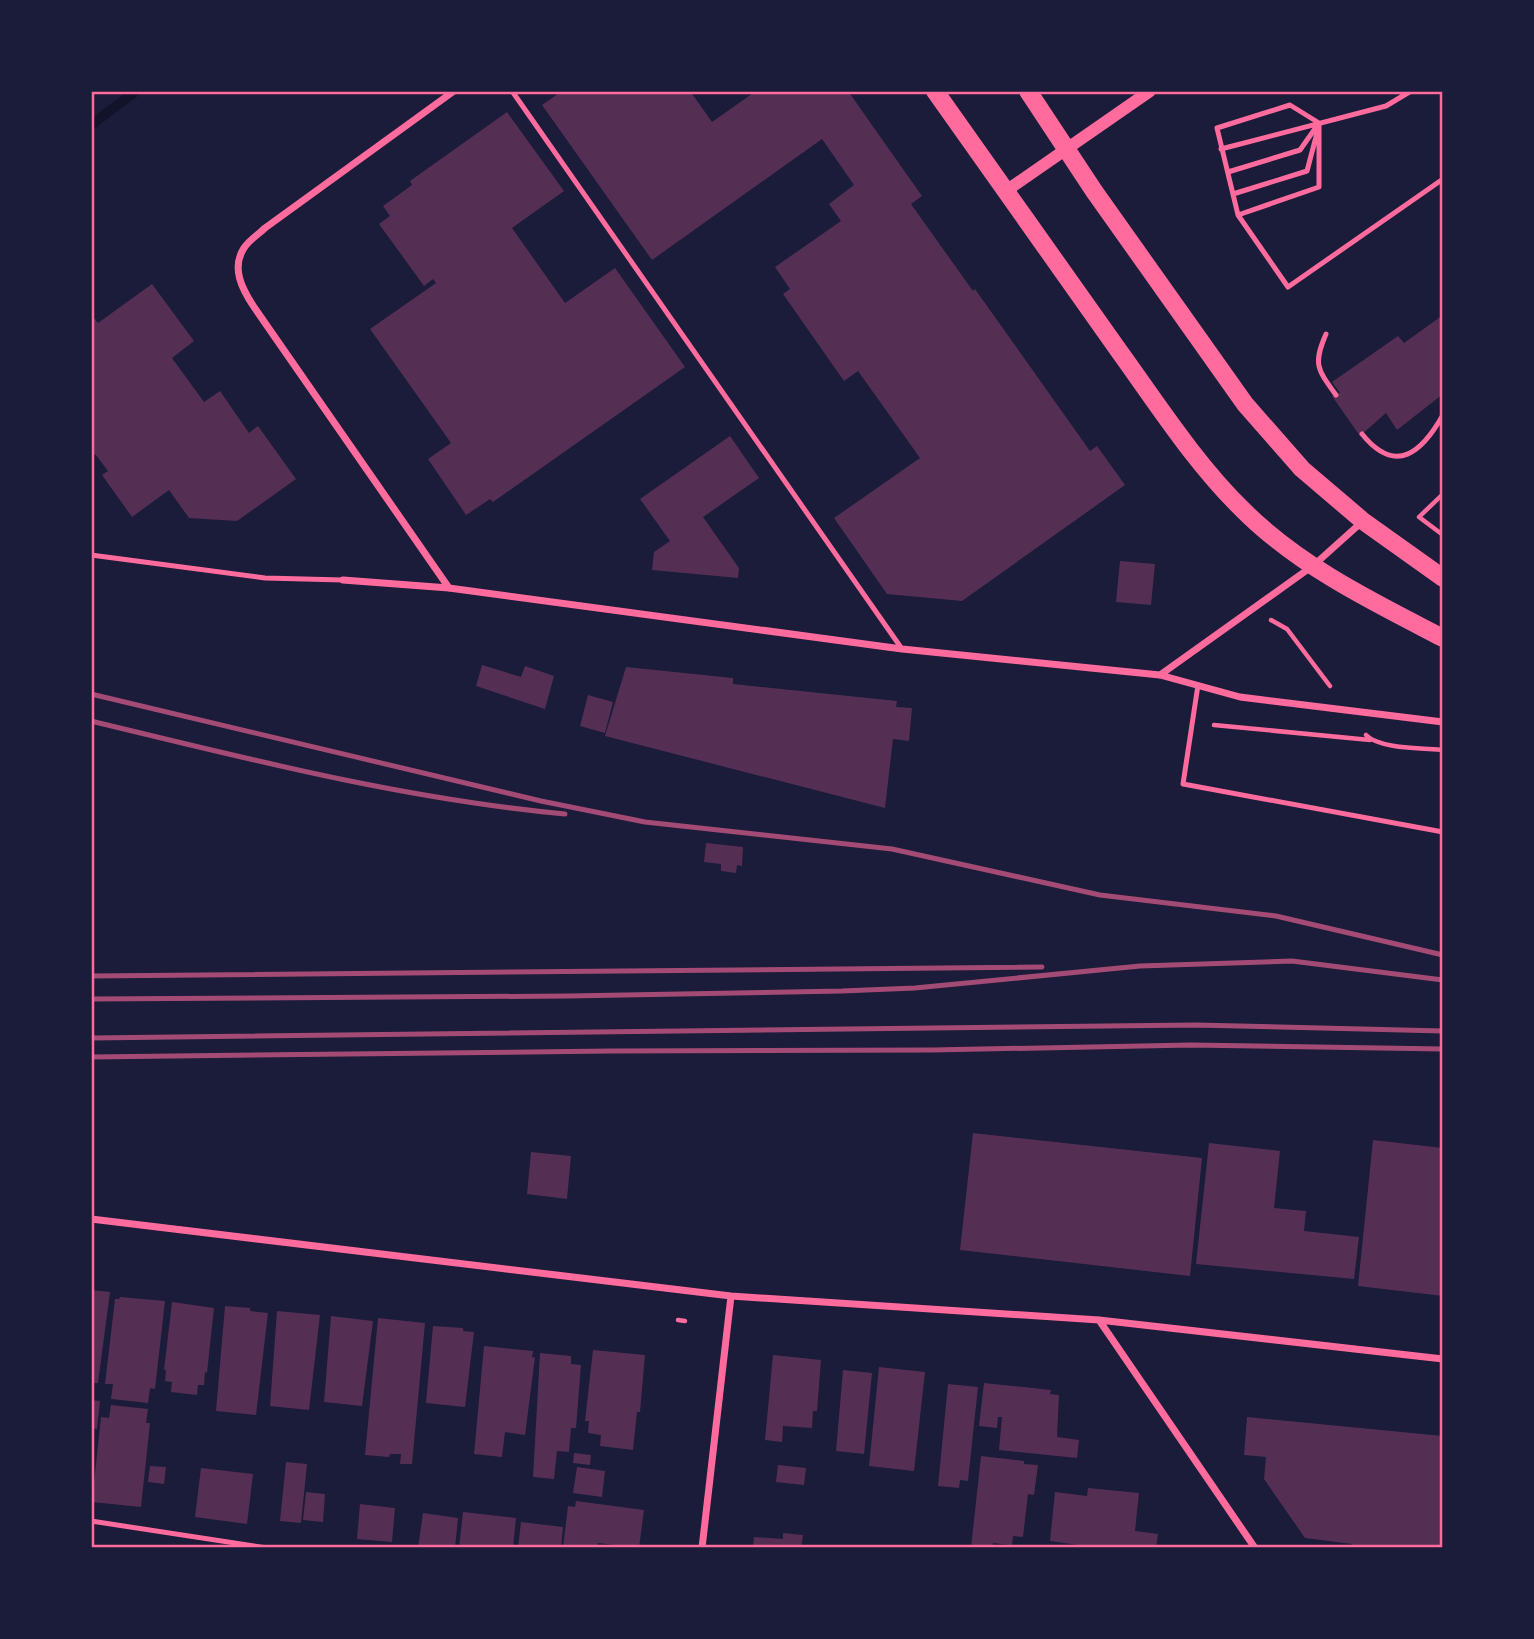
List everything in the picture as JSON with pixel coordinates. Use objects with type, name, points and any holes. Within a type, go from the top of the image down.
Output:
[{"type":"main road","points":[[935,91],[1187,446],[1242,509],[1275,538],[1314,565],[1367,599],[1443,638]]},
{"type":"main road","points":[[1028,91],[1094,191],[1245,404],[1302,469],[1363,521],[1443,578]]},
{"type":"street","points":[[449,587],[240,286],[238,268],[244,248],[265,228],[454,91]]},
{"type":"street","points":[[1006,191],[1150,91]]},
{"type":"street","points":[[1160,675],[1314,565],[1363,521]]},
{"type":"street","points":[[343,580],[449,587],[902,649],[1160,675],[1240,697],[1443,722]]},
{"type":"street","points":[[91,1219],[731,1296],[1099,1320],[1443,1359]]},
{"type":"street","points":[[702,1548],[731,1296]]},
{"type":"street","points":[[1099,1320],[1255,1548]]},
{"type":"lane","points":[[512,91],[902,649]]},
{"type":"lane","points":[[1221,149],[1386,106],[1411,91]]},
{"type":"lane","points":[[1319,123],[1290,105],[1217,128],[1238,215],[1289,287],[1443,179]]},
{"type":"lane","points":[[1228,172],[1300,150],[1319,123]]},
{"type":"lane","points":[[1233,194],[1307,171],[1319,123]]},
{"type":"lane","points":[[1238,215],[1319,187],[1319,123]]},
{"type":"lane","points":[[1326,334],[1317,355],[1321,374],[1336,395]]},
{"type":"lane","points":[[1362,434],[1381,452],[1398,457],[1418,450],[1430,438],[1443,415]]},
{"type":"lane","points":[[91,555],[265,578],[343,580]]},
{"type":"lane","points":[[1198,685],[1183,784],[1443,832]]},
{"type":"lane","points":[[91,1521],[267,1548]]},
{"type":"path","points":[[1443,494],[1419,517],[1443,535]]},
{"type":"path","points":[[1214,724],[1371,740]]},
{"type":"path","points":[[678,1320],[685,1321]]},
{"type":"building","points":[[562,91],[690,91],[712,122],[756,91],[848,91],[922,196],[911,204],[1090,451],[1097,446],[1125,485],[962,601],[887,594],[834,518],[920,458],[858,371],[844,381],[783,294],[790,289],[775,267],[841,221],[829,204],[854,185],[822,139],[652,260],[542,105]]},
{"type":"building","points":[[507,112],[564,191],[512,228],[565,303],[615,268],[685,367],[493,502],[490,499],[466,515],[428,459],[451,443],[370,329],[436,283],[433,279],[424,286],[379,224],[390,216],[383,206],[412,185],[410,181]]},
{"type":"building","points":[[152,284],[194,341],[172,358],[204,402],[220,391],[249,433],[258,426],[296,479],[237,521],[189,518],[169,490],[132,517],[102,475],[108,471],[96,455],[91,453],[91,314],[98,323]]},
{"type":"building","points":[[1443,315],[1443,394],[1397,430],[1386,413],[1360,436],[1332,396],[1340,393],[1332,382],[1398,336],[1404,343]]},
{"type":"building","points":[[730,436],[759,478],[703,517],[739,568],[738,578],[652,570],[654,552],[670,541],[640,499]]},
{"type":"building","points":[[1120,561],[1155,564],[1151,605],[1116,602]]},
{"type":"building","points":[[482,665],[521,677],[525,666],[554,676],[545,709],[476,686]]},
{"type":"building","points":[[626,667],[733,678],[733,684],[897,701],[896,707],[912,708],[909,741],[893,739],[885,808],[605,736]]},
{"type":"building","points":[[588,695],[613,702],[605,733],[580,726]]},
{"type":"building","points":[[706,843],[743,847],[742,866],[737,865],[736,873],[721,871],[721,864],[704,862]]},
{"type":"building","points":[[973,1133],[1202,1158],[1190,1276],[960,1250]]},
{"type":"building","points":[[1373,1140],[1443,1148],[1443,1296],[1358,1286]]},
{"type":"building","points":[[1209,1143],[1280,1151],[1274,1208],[1306,1211],[1304,1231],[1359,1237],[1354,1279],[1196,1264]]},
{"type":"building","points":[[531,1152],[571,1156],[567,1199],[527,1194]]},
{"type":"building","points":[[91,1290],[110,1292],[98,1383],[91,1383]]},
{"type":"building","points":[[120,1297],[165,1301],[155,1389],[150,1388],[148,1403],[111,1399],[113,1384],[105,1384],[115,1299]]},
{"type":"building","points":[[172,1302],[214,1308],[207,1373],[205,1372],[204,1385],[198,1385],[197,1395],[171,1392],[172,1382],[165,1381]]},
{"type":"building","points":[[225,1306],[268,1313],[256,1415],[216,1411]]},
{"type":"building","points":[[277,1311],[320,1315],[309,1410],[270,1406]]},
{"type":"building","points":[[331,1316],[373,1321],[362,1406],[324,1402]]},
{"type":"building","points":[[378,1318],[425,1323],[412,1464],[400,1464],[401,1454],[390,1454],[389,1457],[365,1455]]},
{"type":"building","points":[[433,1326],[463,1328],[463,1331],[474,1332],[465,1407],[426,1403]]},
{"type":"building","points":[[484,1346],[533,1351],[532,1358],[535,1357],[525,1435],[505,1432],[502,1457],[474,1454]]},
{"type":"building","points":[[593,1350],[645,1355],[640,1412],[637,1412],[633,1450],[600,1446],[601,1435],[588,1433],[589,1421],[585,1421]]},
{"type":"building","points":[[540,1353],[571,1356],[571,1364],[581,1365],[576,1428],[571,1428],[569,1452],[557,1451],[554,1479],[533,1477]]},
{"type":"building","points":[[773,1355],[821,1360],[817,1411],[813,1411],[812,1428],[783,1426],[782,1442],[765,1440]]},
{"type":"building","points":[[879,1367],[925,1372],[914,1471],[869,1466]]},
{"type":"building","points":[[843,1370],[872,1373],[864,1454],[836,1451]]},
{"type":"building","points":[[984,1383],[1051,1390],[1050,1394],[1059,1395],[1057,1437],[1079,1440],[1077,1458],[999,1450],[1002,1417],[998,1417],[997,1428],[979,1426]]},
{"type":"building","points":[[948,1384],[978,1387],[968,1481],[960,1480],[959,1488],[938,1486]]},
{"type":"building","points":[[91,1400],[100,1401],[97,1429],[91,1428]]},
{"type":"building","points":[[111,1405],[148,1409],[146,1423],[150,1423],[141,1507],[92,1502],[101,1417],[109,1418]]},
{"type":"building","points":[[1247,1417],[1443,1436],[1443,1548],[1352,1548],[1352,1544],[1305,1538],[1264,1479],[1266,1457],[1244,1455]]},
{"type":"building","points":[[574,1453],[591,1455],[590,1465],[573,1463]]},
{"type":"building","points":[[981,1456],[1038,1465],[1034,1495],[1028,1494],[1023,1537],[1013,1536],[1012,1545],[993,1543],[992,1548],[971,1548]]},
{"type":"building","points":[[286,1462],[307,1464],[301,1523],[280,1521]]},
{"type":"building","points":[[778,1465],[806,1468],[804,1485],[776,1482]]},
{"type":"building","points":[[150,1466],[166,1467],[164,1484],[148,1482]]},
{"type":"building","points":[[577,1467],[605,1471],[602,1497],[573,1493]]},
{"type":"building","points":[[201,1468],[253,1474],[247,1524],[195,1517]]},
{"type":"building","points":[[1088,1488],[1139,1493],[1135,1531],[1158,1534],[1156,1548],[1099,1548],[1050,1541],[1055,1492],[1087,1496]]},
{"type":"building","points":[[306,1492],[325,1494],[323,1522],[303,1520]]},
{"type":"building","points":[[576,1501],[644,1510],[639,1548],[598,1543],[597,1548],[563,1548],[568,1506],[575,1507]]},
{"type":"building","points":[[360,1504],[395,1508],[392,1542],[357,1539]]},
{"type":"building","points":[[463,1512],[516,1518],[513,1548],[459,1548]]},
{"type":"building","points":[[423,1513],[458,1518],[455,1548],[418,1548]]},
{"type":"building","points":[[521,1522],[563,1527],[561,1548],[518,1548]]},
{"type":"building","points":[[783,1533],[803,1535],[801,1548],[753,1548],[754,1537],[783,1539]]},
{"type":"waterway","points":[[91,125],[136,91]]},
{"type":"railway","points":[[91,694],[541,801],[645,822],[892,849],[1100,895],[1276,916],[1443,955]]},
{"type":"railway","points":[[91,721],[386,788],[565,814]]},
{"type":"railway","points":[[91,999],[842,991],[915,988],[1140,966],[1292,961],[1443,980]]},
{"type":"railway","points":[[91,976],[1042,967]]},
{"type":"railway","points":[[91,1038],[1195,1025],[1443,1031]]},
{"type":"railway","points":[[91,1057],[932,1050],[1191,1045],[1443,1049]]}]
